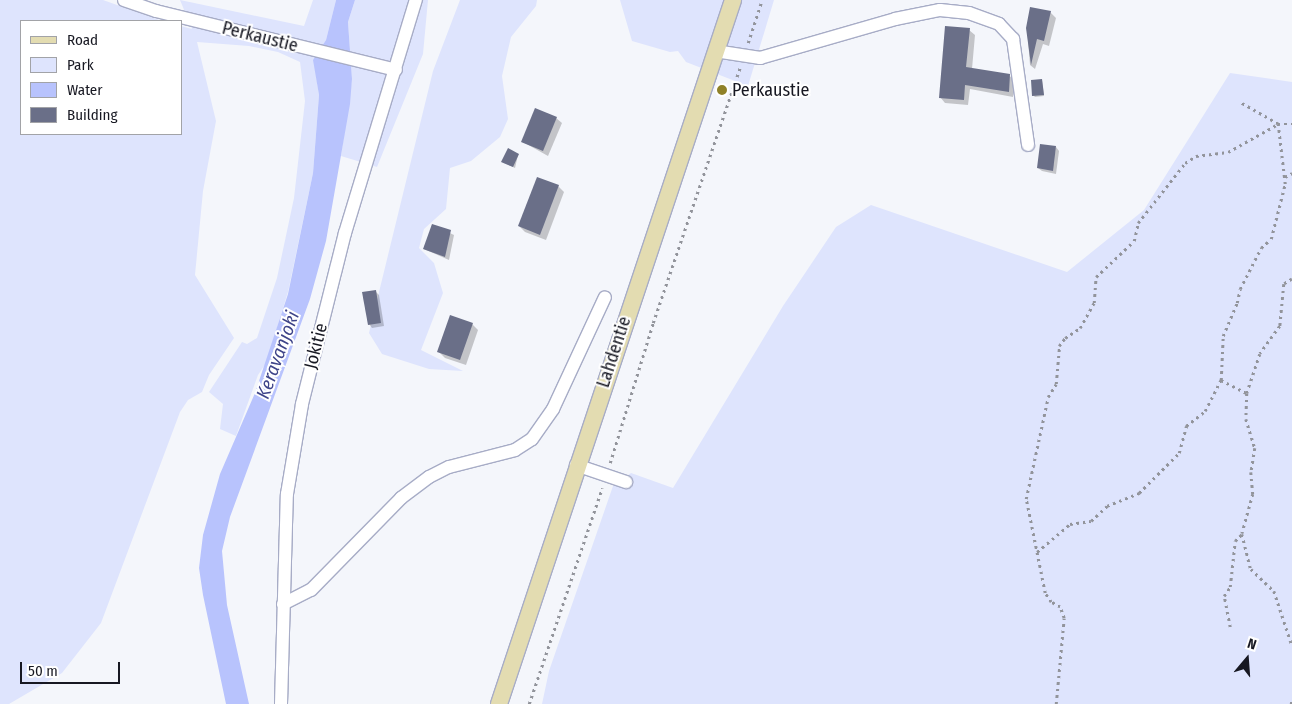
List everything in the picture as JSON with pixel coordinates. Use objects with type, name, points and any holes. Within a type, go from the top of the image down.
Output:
[{"type":"main road","name":"Lahdentie","points":[[499,704],[576,465],[733,0]]},
{"type":"street","name":"Perkaustie","points":[[124,0],[156,11],[396,70]]},
{"type":"street","name":"Jokitie","points":[[281,704],[287,494],[302,404],[345,232],[416,0]]},
{"type":"street","points":[[715,51],[743,57],[760,58],[940,10],[956,9],[999,24],[1013,39],[1028,145]]},
{"type":"street","points":[[283,604],[311,590],[402,498],[429,477],[449,467],[515,450],[532,439],[553,409],[605,298]]},
{"type":"street","points":[[576,465],[626,482]]},
{"type":"path","name":"Lahdentie","points":[[529,704],[553,624],[606,475],[653,323],[762,0]]},
{"type":"path","points":[[1241,102],[1278,124]]},
{"type":"path","points":[[1037,552],[1070,524],[1091,521],[1107,506],[1139,493],[1178,453],[1186,426],[1206,411],[1221,380],[1223,336],[1237,304],[1240,289],[1277,223],[1284,178],[1278,124]]},
{"type":"path","points":[[1056,704],[1064,618],[1060,607],[1051,602],[1045,593],[1026,499],[1048,398],[1056,384],[1059,346],[1065,338],[1080,328],[1094,303],[1096,277],[1134,241],[1138,223],[1185,163],[1196,156],[1228,152],[1278,124],[1292,124]]},
{"type":"path","points":[[1284,178],[1292,173]]},
{"type":"path","points":[[1230,626],[1224,596],[1230,587],[1235,541],[1242,534],[1253,494],[1251,472],[1255,448],[1246,419],[1247,393],[1260,354],[1280,326],[1284,284],[1292,279]]},
{"type":"path","points":[[1221,380],[1247,393]]},
{"type":"path","points":[[1242,534],[1251,569],[1274,591],[1292,645]]},
{"type":"path","points":[[1291,704],[1292,698]]},
{"type":"green space","points":[[0,0],[103,0],[159,20],[20,20],[20,135],[182,135],[182,26],[192,29],[180,0],[304,26],[313,0],[336,0],[326,40],[314,60],[319,95],[313,173],[288,292],[266,363],[258,375],[236,436],[220,429],[223,404],[209,392],[242,342],[247,344],[257,338],[277,278],[294,198],[305,101],[300,62],[278,52],[249,46],[197,42],[216,121],[203,191],[195,275],[234,338],[209,375],[202,392],[188,400],[180,412],[101,623],[62,673],[9,704],[0,704]]},
{"type":"green space","points":[[355,0],[428,0],[423,54],[377,167],[341,156],[352,79],[348,22]]},
{"type":"green space","points":[[460,0],[537,0],[536,6],[511,37],[502,76],[508,119],[500,137],[471,161],[450,168],[446,209],[424,229],[419,248],[434,263],[443,293],[421,350],[463,371],[429,369],[382,354],[369,333],[433,71]]},
{"type":"green space","points":[[620,0],[774,0],[748,86],[686,62],[678,51],[670,52],[632,41]]},
{"type":"green space","points":[[1230,73],[1292,82],[1292,704],[542,704],[549,671],[613,486],[631,473],[673,488],[783,306],[836,227],[871,205],[1067,272],[1144,210]]},
{"type":"water","name":"Keravanjoki","points":[[336,0],[355,0],[348,22],[352,79],[350,104],[326,241],[310,299],[230,517],[222,551],[227,605],[249,704],[226,704],[199,568],[203,535],[220,474],[255,393],[288,294],[313,173],[319,95],[313,60],[326,40]]},
{"type":"building","points":[[1030,7],[1051,11],[1044,41],[1037,39],[1031,65],[1026,28]]},
{"type":"building","points":[[945,26],[970,28],[966,67],[1010,74],[1009,92],[965,85],[964,100],[939,98]]},
{"type":"building","points":[[1042,79],[1044,95],[1032,96],[1031,80]]},
{"type":"building","points":[[535,108],[557,117],[543,151],[521,142]]},
{"type":"building","points":[[1040,144],[1056,146],[1053,171],[1037,168]]},
{"type":"building","points":[[508,148],[519,154],[513,167],[501,162]]},
{"type":"building","points":[[537,177],[559,185],[540,235],[518,226]]},
{"type":"building","points":[[432,224],[451,230],[445,257],[423,249]]},
{"type":"building","points":[[376,290],[381,323],[368,325],[362,292]]},
{"type":"building","points":[[450,315],[473,323],[460,360],[437,352]]},
{"type":"place","name":"Perkaustie","points":[[722,90]]}]
